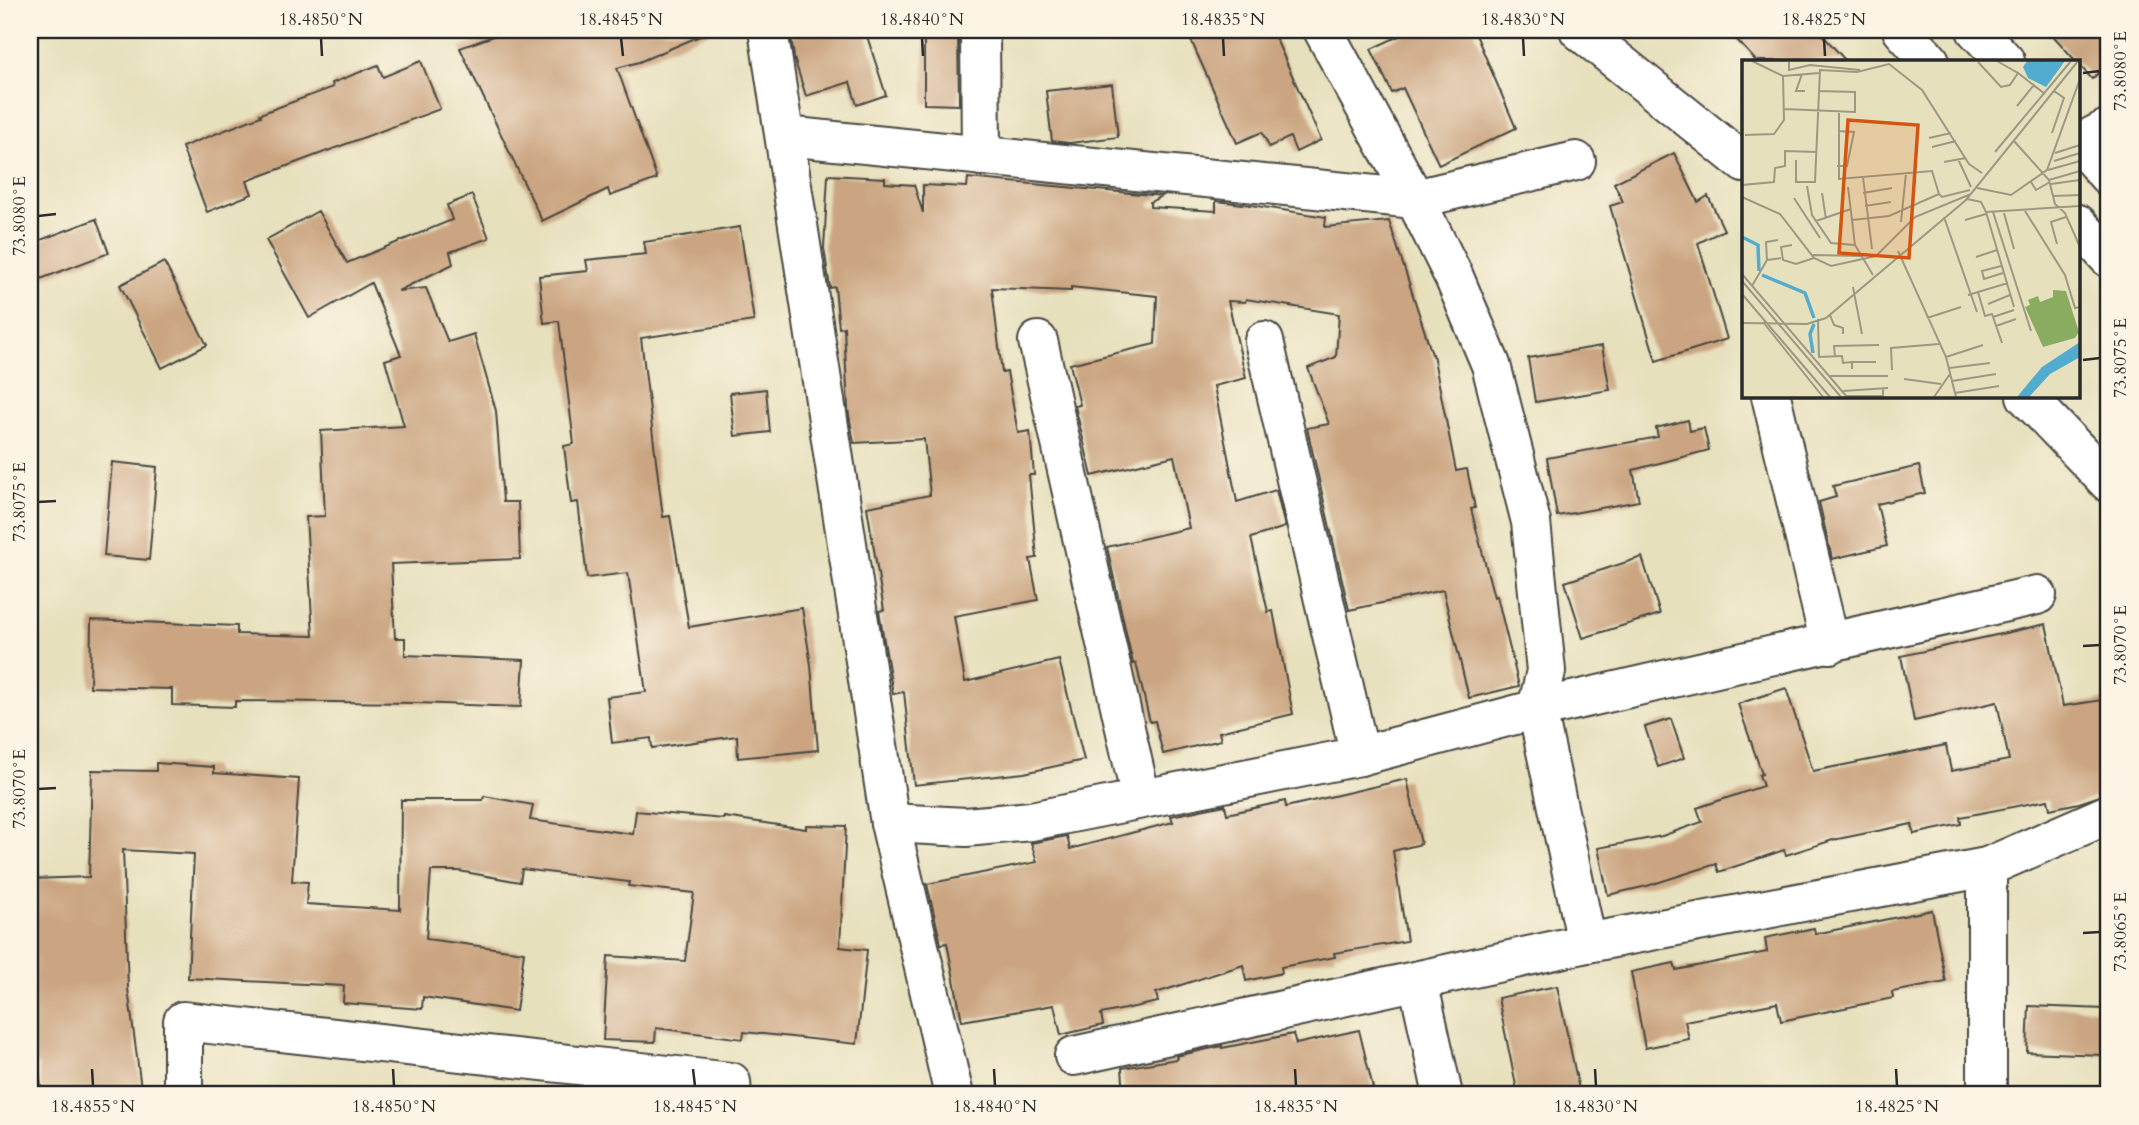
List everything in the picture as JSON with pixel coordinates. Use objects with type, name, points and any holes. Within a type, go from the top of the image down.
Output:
[{"type":"street","points":[[768,30],[890,823],[954,1095]]},
{"type":"street","points":[[980,30],[981,156]]},
{"type":"street","points":[[1323,30],[1415,199],[1454,277],[1491,365],[1531,522],[1546,671],[1537,709],[1587,943]]},
{"type":"street","points":[[1579,30],[1742,161]]},
{"type":"street","points":[[1902,30],[1929,60]]},
{"type":"street","points":[[1976,30],[2004,60]]},
{"type":"street","points":[[785,136],[1415,199],[1576,161]]},
{"type":"street","points":[[2086,139],[2109,177]]},
{"type":"street","points":[[2080,226],[2109,258]]},
{"type":"street","points":[[1038,341],[1141,799]]},
{"type":"street","points":[[1264,341],[1360,756]]},
{"type":"street","points":[[1771,397],[1830,644]]},
{"type":"street","points":[[2027,397],[2109,483]]},
{"type":"street","points":[[890,823],[966,827],[1031,821],[1360,756],[1537,709],[2037,595]]},
{"type":"street","points":[[1074,1056],[1587,943],[1987,867],[2109,814]]},
{"type":"street","points":[[1987,867],[1987,1095]]},
{"type":"street","points":[[1418,981],[1443,1095]]},
{"type":"street","points":[[183,1095],[183,1021],[731,1082],[732,1095]]},
{"type":"building","points":[[510,30],[714,30],[639,62],[617,68],[657,179],[610,196],[608,189],[542,221],[460,48]]},
{"type":"building","points":[[811,30],[865,30],[886,95],[857,105],[850,82],[806,96],[794,58],[791,36]]},
{"type":"building","points":[[924,30],[958,30],[959,105],[924,104]]},
{"type":"building","points":[[1208,30],[1272,30],[1321,140],[1296,152],[1290,137],[1269,147],[1262,132],[1237,143],[1190,38]]},
{"type":"building","points":[[1412,30],[1474,30],[1516,128],[1439,165],[1403,88],[1392,93],[1371,49]]},
{"type":"building","points":[[1728,30],[1818,30],[1845,60],[1755,60]]},
{"type":"building","points":[[2048,30],[2109,30],[2109,63],[2092,79],[2080,66],[2080,60],[2075,60]]},
{"type":"building","points":[[421,61],[440,109],[247,181],[252,194],[207,212],[182,147],[333,87],[332,83],[378,65],[383,77]]},
{"type":"building","points":[[1112,84],[1118,137],[1070,143],[1052,141],[1046,91]]},
{"type":"building","points":[[1674,153],[1698,202],[1708,196],[1724,230],[1698,243],[1727,339],[1656,361],[1610,206],[1623,202],[1614,183]]},
{"type":"building","points":[[828,175],[885,178],[885,183],[914,185],[923,213],[923,185],[967,187],[968,178],[1162,196],[1150,202],[1150,207],[1216,211],[1216,201],[1251,205],[1326,217],[1325,227],[1389,221],[1433,354],[1456,471],[1467,469],[1475,508],[1471,509],[1494,597],[1497,596],[1519,686],[1469,698],[1443,590],[1349,610],[1307,428],[1329,424],[1308,368],[1336,357],[1339,314],[1246,299],[1245,302],[1228,301],[1246,378],[1214,386],[1237,502],[1276,490],[1285,527],[1251,538],[1268,612],[1273,611],[1293,714],[1219,732],[1221,740],[1163,754],[1155,721],[1150,722],[1136,663],[1133,664],[1107,547],[1189,528],[1174,456],[1092,476],[1075,406],[1080,405],[1070,364],[1155,344],[1157,296],[1071,287],[1071,291],[992,288],[1002,373],[1007,372],[1018,433],[1030,431],[1034,475],[1029,475],[1037,558],[1030,559],[1038,600],[954,616],[965,682],[1059,660],[1084,760],[1024,773],[914,785],[904,692],[893,694],[879,611],[884,610],[867,507],[930,495],[924,439],[854,443],[848,409],[844,327],[839,328],[835,287],[830,288],[824,248]]},
{"type":"building","points":[[472,195],[489,238],[450,252],[453,264],[398,291],[426,288],[448,342],[474,334],[496,411],[503,502],[518,502],[520,559],[391,564],[395,638],[405,638],[405,655],[524,660],[521,707],[235,701],[235,707],[172,705],[172,689],[90,687],[91,620],[237,626],[237,634],[313,636],[306,517],[325,516],[321,431],[404,426],[385,360],[401,355],[371,283],[309,318],[266,240],[318,211],[347,263],[452,220],[447,205]]},
{"type":"building","points":[[96,219],[109,253],[30,283],[30,244]]},
{"type":"building","points":[[740,227],[754,321],[641,338],[663,517],[670,516],[689,627],[802,608],[811,665],[818,750],[738,758],[737,736],[652,748],[651,738],[612,743],[607,697],[646,692],[628,573],[587,578],[578,502],[571,503],[564,446],[574,444],[559,321],[544,323],[539,276],[588,271],[586,260],[646,254],[644,242]]},
{"type":"building","points":[[164,262],[207,345],[162,368],[120,285]]},
{"type":"building","points":[[1602,346],[1610,390],[1535,402],[1528,358]]},
{"type":"building","points":[[766,389],[770,432],[735,436],[730,393]]},
{"type":"building","points":[[1688,420],[1690,431],[1704,428],[1709,450],[1633,470],[1639,501],[1557,516],[1547,458],[1658,437],[1656,428]]},
{"type":"building","points":[[112,462],[157,467],[149,560],[104,556]]},
{"type":"building","points":[[1919,466],[1925,493],[1877,504],[1887,546],[1832,559],[1819,502],[1836,497],[1833,486]]},
{"type":"building","points":[[1642,557],[1660,614],[1583,638],[1565,582]]},
{"type":"building","points":[[2046,624],[2063,706],[2109,699],[2109,793],[2050,809],[2048,800],[1960,817],[1961,824],[1914,834],[1912,824],[1833,840],[1786,855],[1784,850],[1719,872],[1716,864],[1647,886],[1608,895],[1598,848],[1662,836],[1702,822],[1697,808],[1763,786],[1759,775],[1762,774],[1738,704],[1786,688],[1813,771],[1946,745],[1951,771],[2009,760],[1997,702],[1914,721],[1901,656]]},
{"type":"building","points":[[1671,719],[1684,758],[1658,767],[1645,727]]},
{"type":"building","points":[[156,763],[214,767],[214,773],[299,779],[292,881],[308,882],[306,904],[400,910],[401,800],[483,800],[484,796],[533,805],[530,820],[633,834],[636,811],[724,817],[806,829],[806,825],[846,826],[840,947],[867,950],[857,1044],[744,1032],[743,1039],[656,1028],[655,1042],[603,1040],[608,956],[685,961],[694,893],[628,886],[629,882],[522,869],[520,882],[459,871],[431,871],[426,939],[524,952],[516,1011],[423,997],[422,1009],[343,1003],[344,986],[188,978],[194,854],[123,850],[128,989],[141,1088],[91,1095],[42,1095],[38,1064],[30,1065],[30,879],[89,877],[92,770],[156,771]]},
{"type":"building","points":[[1407,779],[1421,844],[1393,851],[1407,941],[1334,953],[1335,957],[1281,967],[1282,973],[1246,981],[1243,965],[1156,993],[1158,1002],[1101,1014],[1103,1025],[1061,1035],[1054,1005],[962,1021],[947,943],[941,944],[927,884],[1037,862],[1031,843],[1067,836],[1070,849],[1173,822],[1171,816],[1225,805],[1227,814],[1285,801],[1286,807]]},
{"type":"building","points":[[1932,910],[1946,982],[1892,992],[1893,998],[1781,1021],[1777,1003],[1685,1021],[1689,1039],[1645,1048],[1631,972],[1674,963],[1676,970],[1767,952],[1765,938],[1814,928],[1815,934]]},
{"type":"building","points":[[1557,986],[1579,1089],[1548,1095],[1518,1095],[1498,998]]},
{"type":"building","points":[[2029,1006],[2105,1009],[2103,1055],[2027,1052]]},
{"type":"building","points":[[1359,1030],[1373,1088],[1343,1095],[1124,1095],[1122,1068],[1293,1034],[1296,1044]]}]
